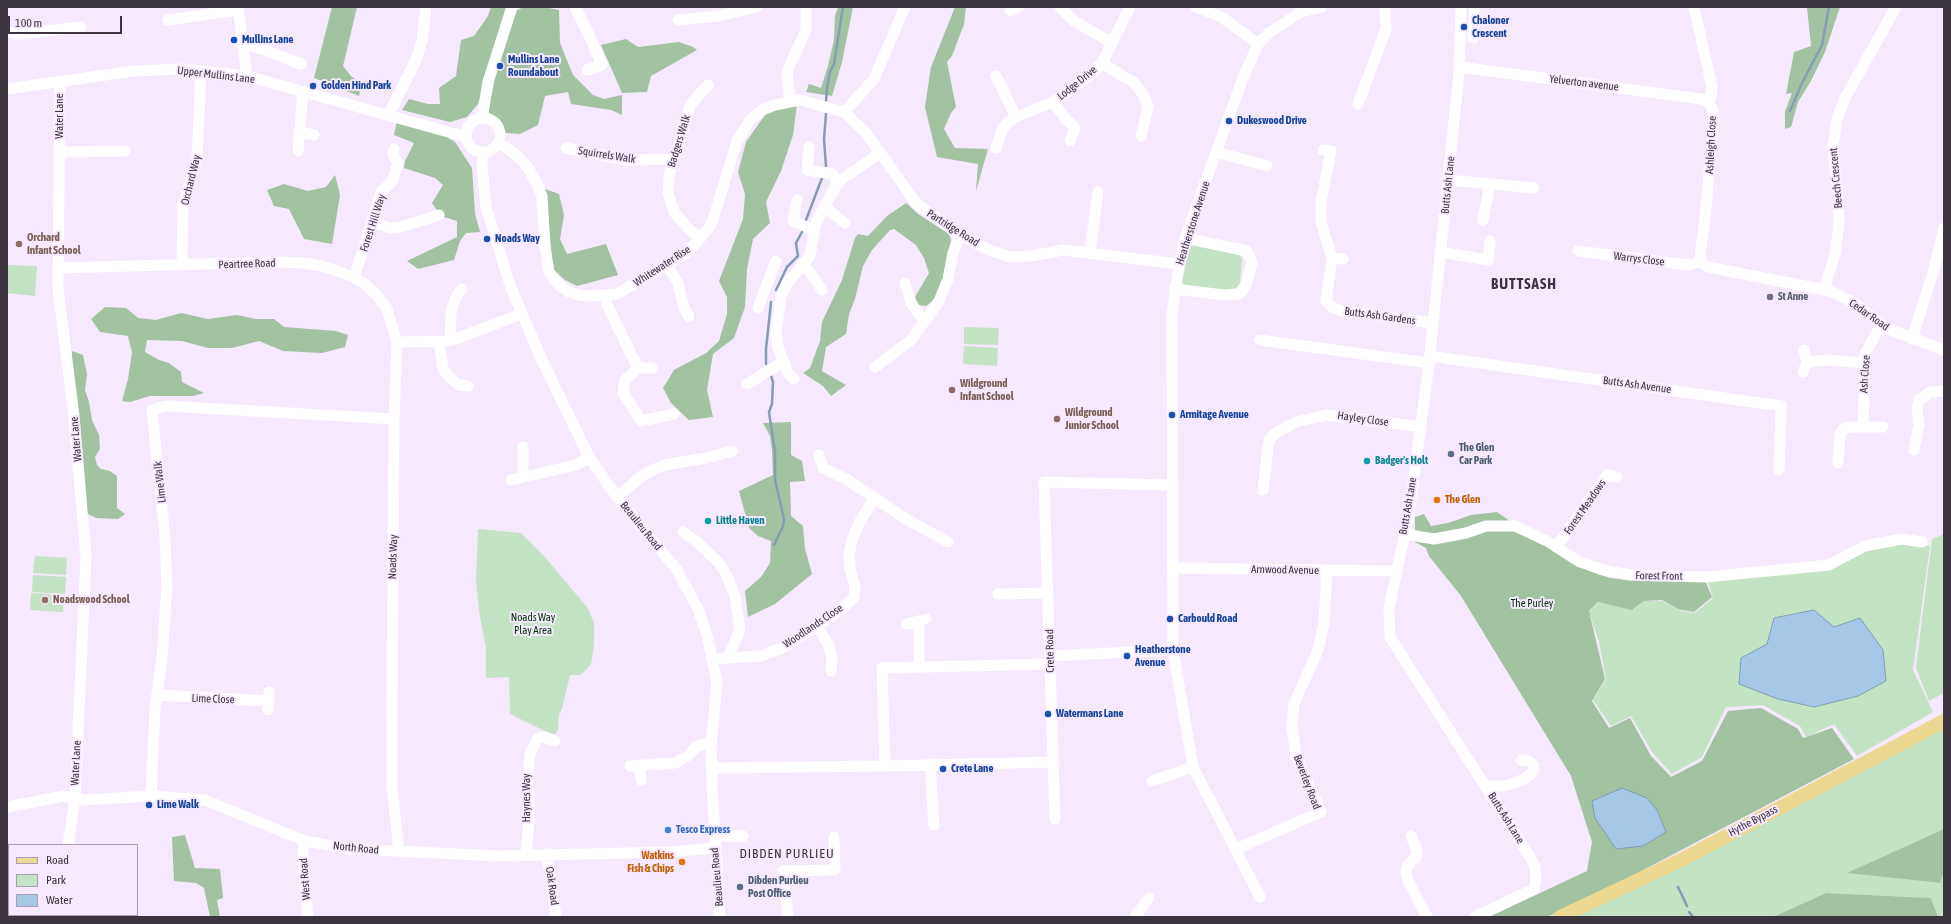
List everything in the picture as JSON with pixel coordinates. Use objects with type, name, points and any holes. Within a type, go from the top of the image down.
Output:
[{"type":"main road","name":"Hythe Bypass","points":[[1560,917],[1683,858],[1944,721]]},
{"type":"street","points":[[389,114],[416,60],[422,40],[426,7]]},
{"type":"street","points":[[482,119],[488,82],[512,7]]},
{"type":"street","points":[[574,7],[590,37],[602,65],[587,70]]},
{"type":"street","points":[[678,20],[719,16],[757,7]]},
{"type":"street","points":[[790,102],[787,70],[806,30],[806,7]]},
{"type":"street","points":[[844,112],[874,79],[906,7]]},
{"type":"street","points":[[1060,7],[1074,21],[1112,43]]},
{"type":"street","name":"Lodge Drive","points":[[996,148],[1002,130],[1008,123],[1016,117],[1053,102],[1088,77],[1102,63],[1130,7]]},
{"type":"street","points":[[1196,7],[1223,18],[1258,44],[1285,21],[1301,12],[1316,7],[1322,7]]},
{"type":"street","points":[[1358,104],[1386,29],[1385,7]]},
{"type":"street","name":"Ashleigh Close","points":[[1694,7],[1712,87],[1712,96],[1708,102],[1712,108],[1714,118],[1705,218],[1700,255],[1701,262]]},
{"type":"street","name":"Beech Crescent","points":[[1824,290],[1835,254],[1839,224],[1833,147],[1836,124],[1845,98],[1896,7]]},
{"type":"street","points":[[168,20],[238,8],[247,76]]},
{"type":"street","name":"Butts Ash Lane","points":[[1473,38],[1474,9],[1461,8],[1460,67],[1430,359],[1409,514],[1389,608],[1390,637],[1535,866],[1536,881],[1534,889],[1475,917]]},
{"type":"street","points":[[7,32],[19,34],[81,27]]},
{"type":"street","points":[[243,45],[249,44],[301,64]]},
{"type":"street","name":"Heatherstone Avenue","points":[[1258,44],[1243,78],[1185,238],[1174,289],[1171,328],[1171,485],[1173,568],[1172,650],[1193,767],[1260,897]]},
{"type":"street","points":[[1102,63],[1134,83],[1143,94],[1148,106],[1141,136]]},
{"type":"street","name":"Yelverton avenue","points":[[1460,67],[1701,99],[1708,102]]},
{"type":"street","name":"Upper Mullins Lane","points":[[7,89],[157,69],[182,69],[247,76],[389,114],[466,137]]},
{"type":"street","name":"Orchard Way","points":[[182,265],[184,205],[198,159],[201,72]]},
{"type":"street","points":[[996,76],[1016,117]]},
{"type":"street","name":"Water Lane","points":[[60,81],[58,289],[74,416],[86,557],[75,798],[68,844]]},
{"type":"street","name":"Badgers Walk","points":[[700,238],[682,222],[673,210],[668,192],[670,169],[679,145],[685,102],[708,85]]},
{"type":"street","points":[[298,151],[303,91]]},
{"type":"street","name":"Whitewater Rise","points":[[498,143],[514,152],[527,166],[542,196],[545,247],[550,272],[558,284],[569,292],[579,295],[617,294],[685,254],[712,223],[737,141],[750,120],[762,110],[775,105],[800,100],[844,112]]},
{"type":"street","points":[[1053,102],[1075,128],[1070,141]]},
{"type":"street","name":"Partridge Road","points":[[844,112],[866,133],[916,203],[960,235],[987,249],[1010,257],[1031,256],[1063,250],[1179,264]]},
{"type":"street","points":[[482,119],[491,121],[498,128],[500,138],[498,143],[492,149],[483,152],[474,150],[470,146],[466,137],[466,132],[472,123],[482,119]]},
{"type":"street","points":[[299,132],[314,135]]},
{"type":"street","points":[[809,147],[807,170],[832,174],[838,182]]},
{"type":"street","name":"Squirrels Walk","points":[[566,148],[628,160],[673,159]]},
{"type":"street","name":"Forest Hill Way","points":[[354,278],[381,192],[392,182],[398,163],[393,154],[394,149]]},
{"type":"street","name":"Butts Ash Gardens","points":[[1323,150],[1331,151],[1322,202],[1321,222],[1338,258],[1326,301],[1333,308],[1342,311],[1433,323]]},
{"type":"street","points":[[60,152],[125,151]]},
{"type":"street","name":"Beaulieu Road","points":[[483,152],[482,167],[486,207],[521,314],[589,457],[617,497],[677,570],[698,608],[707,635],[717,683],[712,744],[714,848],[720,917]]},
{"type":"street","points":[[794,379],[788,373],[778,348],[776,332],[781,296],[788,282],[810,256],[814,241],[814,230],[824,206],[838,182],[873,158],[879,152]]},
{"type":"street","points":[[1216,152],[1267,166]]},
{"type":"street","points":[[1448,180],[1534,188]]},
{"type":"street","points":[[1483,220],[1490,184]]},
{"type":"street","points":[[1090,253],[1098,192]]},
{"type":"street","points":[[797,200],[793,221],[814,230]]},
{"type":"street","points":[[824,206],[846,223]]},
{"type":"street","points":[[372,221],[389,228],[401,227],[439,215]]},
{"type":"street","points":[[1912,339],[1934,269],[1944,228]]},
{"type":"street","points":[[875,367],[911,340],[939,301],[948,279],[953,253],[960,235]]},
{"type":"street","points":[[1174,289],[1224,295],[1239,294],[1246,285],[1252,262],[1246,251],[1185,238]]},
{"type":"street","points":[[1440,252],[1488,260],[1490,241]]},
{"type":"street","name":"Warrys Close","points":[[1578,251],[1688,264],[1701,262]]},
{"type":"street","points":[[776,261],[758,306],[773,296],[781,296]]},
{"type":"street","name":"Cedar Road","points":[[1701,262],[1708,267],[1824,290],[1853,302],[1882,324],[1912,339],[1944,350]]},
{"type":"street","name":"Peartree Road","points":[[58,268],[302,263],[333,268],[370,288],[382,302],[390,316],[397,342]]},
{"type":"street","points":[[668,265],[678,283],[684,308],[690,316]]},
{"type":"street","points":[[802,265],[811,273],[822,290]]},
{"type":"street","points":[[906,283],[911,303],[924,321]]},
{"type":"street","points":[[462,289],[456,295],[451,310],[444,341],[443,369],[450,378],[460,385],[468,386]]},
{"type":"street","points":[[605,295],[606,305],[638,368]]},
{"type":"street","points":[[397,342],[444,341],[521,314]]},
{"type":"street","name":"Ash Close","points":[[1863,427],[1864,363],[1868,347],[1882,324]]},
{"type":"street","points":[[1260,340],[1430,359]]},
{"type":"street","name":"Noads Way","points":[[397,342],[394,419],[392,787],[399,852]]},
{"type":"street","points":[[1804,350],[1805,367],[1827,360],[1864,363]]},
{"type":"street","name":"Butts Ash Avenue","points":[[1430,359],[1782,406],[1779,470]]},
{"type":"street","points":[[747,384],[783,362]]},
{"type":"street","points":[[652,368],[638,368],[625,380],[622,390],[639,419],[643,422],[674,414]]},
{"type":"street","points":[[1914,450],[1919,428],[1917,407],[1919,400],[1930,392],[1944,391]]},
{"type":"street","name":"Lime Walk","points":[[151,796],[157,695],[166,607],[166,556],[152,411],[158,408],[178,407],[394,419]]},
{"type":"street","name":"Hayley Close","points":[[1263,490],[1270,438],[1296,422],[1327,415],[1421,427]]},
{"type":"street","points":[[1838,463],[1841,432],[1845,428],[1883,427]]},
{"type":"street","points":[[523,447],[523,477]]},
{"type":"street","points":[[617,497],[643,475],[664,465],[706,458],[733,451]]},
{"type":"street","points":[[820,455],[823,468],[875,497],[906,519],[948,542]]},
{"type":"street","points":[[511,480],[576,465],[589,457]]},
{"type":"street","name":"Forest Meadows","points":[[1556,547],[1607,475],[1618,477]]},
{"type":"street","name":"Crete Road","points":[[1055,819],[1044,482],[1171,485]]},
{"type":"street","name":"Woodlands Close","points":[[712,659],[761,656],[782,648],[843,608],[854,597],[855,586],[850,570],[849,555],[852,540],[859,523],[875,497]]},
{"type":"street","name":"Forest Front","points":[[1404,534],[1434,539],[1466,533],[1486,526],[1505,525],[1524,529],[1578,561],[1616,574],[1707,577],[1829,565],[1865,546],[1902,539],[1922,542]]},
{"type":"street","points":[[683,532],[696,541],[719,563],[727,576],[735,596],[740,630],[728,657]]},
{"type":"street","name":"Arnwood Avenue","points":[[1173,568],[1397,571]]},
{"type":"street","name":"Beverley Road","points":[[1236,849],[1321,812],[1296,756],[1292,726],[1294,704],[1318,650],[1324,623],[1327,571]]},
{"type":"street","points":[[998,594],[1048,593]]},
{"type":"street","points":[[907,624],[922,620],[919,666]]},
{"type":"street","points":[[817,626],[829,646],[832,659],[831,671]]},
{"type":"street","points":[[885,766],[882,668],[1050,660],[1172,650]]},
{"type":"street","name":"Lime Close","points":[[157,695],[269,701]]},
{"type":"street","name":"Haynes Way","points":[[526,854],[530,811],[527,780],[530,754],[538,738],[544,737],[555,742]]},
{"type":"street","points":[[641,780],[635,765],[674,763],[689,755],[696,747],[703,744],[712,744]]},
{"type":"street","points":[[1485,786],[1515,784],[1526,778],[1533,772],[1534,765],[1529,761],[1521,760]]},
{"type":"street","points":[[713,768],[1052,762]]},
{"type":"street","points":[[930,764],[934,825]]},
{"type":"street","points":[[1152,782],[1193,767]]},
{"type":"street","name":"North Road","points":[[7,807],[64,796],[83,800],[151,796],[205,800],[305,841],[351,849],[399,852],[499,856],[526,854],[670,852],[714,848]]},
{"type":"street","points":[[714,836],[743,836]]},
{"type":"street","points":[[1411,836],[1417,850],[1417,856],[1408,866],[1406,872],[1408,881],[1426,917]]},
{"type":"street","points":[[788,917],[783,871],[835,870],[834,837]]},
{"type":"street","name":"West Road","points":[[305,841],[303,850],[308,917]]},
{"type":"street","name":"Oak Road","points":[[547,854],[556,917]]},
{"type":"street","points":[[1135,917],[1149,898]]},
{"type":"green space","points":[[332,7],[357,7],[343,66],[351,76],[361,84],[359,96],[314,78]]},
{"type":"green space","points":[[491,7],[506,7],[478,104],[467,117],[450,122],[402,110],[409,99],[428,104],[440,104],[439,88],[456,76],[461,40],[474,36],[488,16]]},
{"type":"green space","points":[[524,7],[543,7],[559,10],[560,43],[573,75],[593,95],[604,99],[622,95],[622,115],[611,110],[571,104],[568,92],[545,96],[538,125],[520,134],[506,133],[499,119],[488,112],[495,78],[515,11]]},
{"type":"green space","points":[[838,7],[853,7],[842,62],[832,96],[806,92],[809,84],[821,88],[834,40],[835,16]]},
{"type":"green space","points":[[955,7],[966,7],[964,24],[952,56],[947,62],[956,107],[951,113],[944,129],[955,148],[988,149],[976,191],[978,164],[937,157],[925,107],[931,67]]},
{"type":"green space","points":[[1807,7],[1840,7],[1825,52],[1811,81],[1798,102],[1791,127],[1785,129],[1785,112],[1792,93],[1786,94],[1794,52],[1811,46]]},
{"type":"green space","points":[[626,39],[638,47],[679,42],[697,50],[651,76],[647,92],[622,93],[601,45]]},
{"type":"green space","points":[[781,104],[797,104],[793,135],[781,171],[766,202],[770,223],[753,239],[747,269],[745,307],[734,338],[713,354],[707,390],[713,417],[689,420],[671,403],[663,388],[674,370],[706,353],[719,341],[727,314],[727,297],[719,281],[743,219],[745,194],[738,172],[746,142],[765,115]]},
{"type":"green space","points":[[397,121],[440,133],[455,142],[472,168],[475,214],[480,232],[466,233],[460,241],[454,260],[418,269],[407,261],[457,237],[457,221],[441,216],[432,203],[443,185],[435,178],[404,168],[405,161],[414,143],[394,135]]},
{"type":"green space","points":[[335,175],[340,195],[332,244],[304,239],[289,209],[274,206],[267,190],[284,184],[308,191],[326,187]]},
{"type":"green space","points":[[545,189],[559,194],[564,215],[560,239],[567,254],[606,244],[618,275],[577,286],[565,280],[553,269]]},
{"type":"green space","points":[[906,203],[918,214],[949,234],[951,240],[941,288],[935,299],[926,306],[918,305],[915,297],[929,273],[924,258],[916,245],[894,229],[890,230],[872,250],[863,266],[855,299],[849,314],[846,334],[826,347],[822,371],[846,385],[831,396],[823,386],[803,373],[810,368],[820,341],[822,322],[842,280],[855,238],[858,234],[868,236],[887,216]]},
{"type":"green space","points":[[1198,244],[1238,252],[1242,259],[1240,283],[1236,288],[1229,291],[1184,285],[1182,281],[1190,246]]},
{"type":"green space","points":[[7,265],[37,266],[35,296],[7,293]]},
{"type":"green space","points":[[105,307],[126,308],[138,318],[156,320],[181,313],[208,319],[237,315],[256,319],[274,319],[284,327],[336,331],[348,335],[345,347],[322,353],[283,351],[259,341],[232,348],[208,348],[182,341],[147,340],[145,352],[159,360],[169,363],[181,372],[182,382],[204,393],[193,396],[150,396],[130,402],[122,401],[128,379],[132,353],[128,336],[100,332],[91,319]]},
{"type":"green space","points":[[964,327],[999,328],[998,345],[964,344]]},
{"type":"green space","points":[[964,346],[998,348],[997,366],[963,364]]},
{"type":"green space","points":[[72,351],[83,355],[87,374],[85,390],[92,420],[99,435],[100,449],[95,457],[97,465],[101,469],[110,471],[117,476],[117,508],[125,514],[118,519],[96,518],[80,510],[71,367]]},
{"type":"green space","points":[[791,422],[791,455],[802,461],[805,481],[790,482],[791,516],[803,526],[805,549],[812,574],[775,604],[748,617],[745,591],[761,577],[770,563],[771,541],[758,536],[749,528],[739,491],[773,475],[770,436],[763,423]]},
{"type":"green space","name":"The Purley","points":[[1497,512],[1534,538],[1583,568],[1610,578],[1641,581],[1705,580],[1712,597],[1694,612],[1678,609],[1662,600],[1644,601],[1632,610],[1598,602],[1589,611],[1605,679],[1592,701],[1609,728],[1630,718],[1651,756],[1671,777],[1702,761],[1728,711],[1761,708],[1798,729],[1803,738],[1832,728],[1854,759],[1596,895],[1547,917],[1489,917],[1587,871],[1592,842],[1571,776],[1461,596],[1429,556],[1426,548],[1415,542],[1415,517],[1424,514],[1431,526],[1448,523],[1471,515]]},
{"type":"green space","name":"Noads Way Play Area","points":[[478,529],[521,533],[544,556],[587,607],[594,623],[594,645],[591,664],[581,675],[570,675],[562,709],[559,714],[558,730],[555,734],[549,733],[510,714],[509,677],[486,678],[486,648],[479,611],[476,580]]},
{"type":"green space","points":[[1944,534],[1944,693],[1929,701],[1916,668],[1932,539]]},
{"type":"green space","points":[[1911,542],[1930,546],[1913,670],[1933,712],[1857,756],[1834,724],[1806,737],[1800,726],[1763,705],[1726,707],[1702,757],[1672,774],[1652,752],[1631,716],[1611,726],[1593,700],[1606,679],[1599,642],[1589,612],[1599,602],[1633,610],[1644,601],[1662,601],[1679,610],[1695,613],[1713,598],[1707,579],[1832,568],[1857,551]]},
{"type":"green space","points":[[35,556],[67,558],[66,575],[33,573]]},
{"type":"green space","points":[[33,575],[66,577],[65,594],[32,592]]},
{"type":"green space","points":[[31,593],[64,595],[63,612],[30,610]]},
{"type":"green space","points":[[1944,725],[1944,829],[1848,873],[1940,883],[1944,873],[1944,917],[1938,917],[1931,898],[1826,893],[1773,917],[1568,917]]},
{"type":"green space","points":[[1944,829],[1944,873],[1940,883],[1847,873]]},
{"type":"green space","points":[[185,835],[195,868],[220,869],[223,898],[217,900],[220,917],[210,917],[204,888],[196,883],[174,881],[172,837]]},
{"type":"green space","points":[[1826,893],[1931,898],[1938,917],[1773,917]]},
{"type":"water","points":[[1814,610],[1834,627],[1860,618],[1883,650],[1886,681],[1858,696],[1814,707],[1778,699],[1739,684],[1741,658],[1767,644],[1774,618]]},
{"type":"water","points":[[1622,788],[1647,798],[1657,810],[1666,832],[1643,846],[1616,849],[1595,818],[1592,801]]},
{"type":"waterway","points":[[826,101],[827,88],[830,72],[834,64],[843,7]]},
{"type":"waterway","points":[[1790,111],[1802,83],[1822,45],[1829,7]]},
{"type":"waterway","points":[[826,114],[824,139],[826,166]]},
{"type":"waterway","points":[[806,220],[822,178]]},
{"type":"waterway","points":[[776,290],[787,267],[798,256],[796,243],[802,232]]},
{"type":"waterway","points":[[766,364],[766,349],[771,302]]},
{"type":"waterway","points":[[771,376],[773,382],[772,404],[769,412],[775,452],[775,480],[784,519],[783,526],[774,545]]},
{"type":"waterway","points":[[1678,887],[1687,906]]},
{"type":"waterway","points":[[1689,912],[1693,917]]},
{"type":"place","name":"Chaloner Crescent","points":[[1464,27]]},
{"type":"place","name":"Mullins Lane","points":[[234,40]]},
{"type":"place","name":"Mullins Lane Roundabout","points":[[500,66]]},
{"type":"place","name":"Golden Hind Park","points":[[313,86]]},
{"type":"place","name":"Dukeswood Drive","points":[[1229,121]]},
{"type":"place","name":"Noads Way","points":[[487,239]]},
{"type":"place","name":"Orchard Infant School","points":[[19,244]]},
{"type":"place","name":"St Anne","points":[[1770,297]]},
{"type":"place","name":"Wildground Infant School","points":[[952,390]]},
{"type":"place","name":"Armitage Avenue","points":[[1172,415]]},
{"type":"place","name":"Wildground Junior School","points":[[1057,419]]},
{"type":"place","name":"The Glen Car Park","points":[[1451,454]]},
{"type":"place","name":"Badger's Holt","points":[[1367,461]]},
{"type":"place","name":"The Glen","points":[[1437,500]]},
{"type":"place","name":"Little Haven","points":[[708,521]]},
{"type":"place","name":"Noadswood School","points":[[45,600]]},
{"type":"place","name":"Carbould Road","points":[[1170,619]]},
{"type":"place","name":"Heatherstone Avenue","points":[[1127,656]]},
{"type":"place","name":"Watermans Lane","points":[[1048,714]]},
{"type":"place","name":"Crete Lane","points":[[943,769]]},
{"type":"place","name":"Lime Walk","points":[[149,805]]},
{"type":"place","name":"Tesco Express","points":[[668,830]]},
{"type":"place","name":"Watkins Fish & Chips","points":[[682,862]]},
{"type":"place","name":"Dibden Purlieu Post Office","points":[[740,887]]},
{"type":"district","name":"BUTTSASH","points":[[1524,284]]},
{"type":"district","name":"DIBDEN PURLIEU","points":[[787,854]]}]
